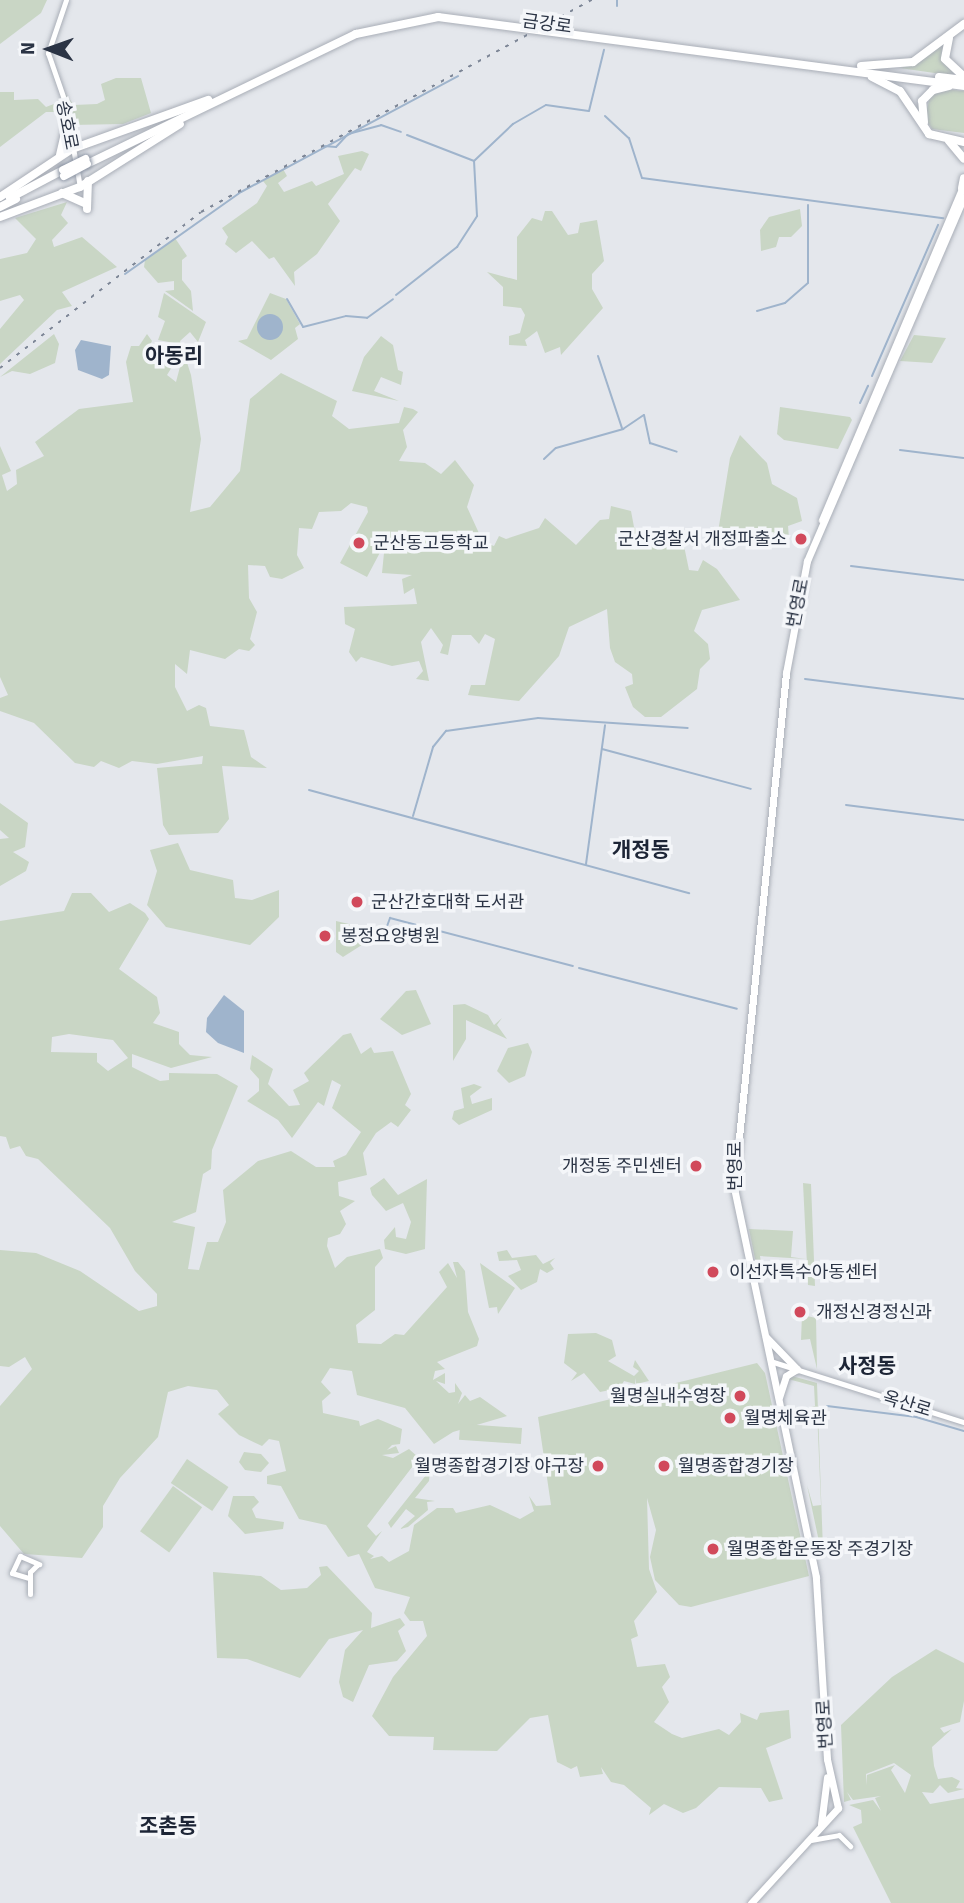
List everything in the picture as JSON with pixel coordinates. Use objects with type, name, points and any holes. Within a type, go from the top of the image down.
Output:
[{"type":"highway","name":"금강로","points":[[87,162],[357,30],[415,15],[466,13],[602,34]]},
{"type":"highway","name":"금강로","points":[[87,162],[356,34],[396,22],[465,17],[861,66],[964,82]]},
{"type":"highway","points":[[861,66],[913,62],[964,26]]},
{"type":"highway","points":[[959,140],[927,128],[922,106],[933,90],[964,82],[949,66],[944,51],[949,37],[964,26]]},
{"type":"highway","name":"금강로","points":[[619,36],[845,69],[964,82]]},
{"type":"highway","points":[[845,69],[888,83],[911,104],[929,134],[959,140]]},
{"type":"highway","points":[[78,179],[92,178],[230,94]]},
{"type":"highway","points":[[0,202],[58,160],[73,155],[85,144],[210,100]]},
{"type":"highway","points":[[68,125],[77,140],[85,144]]},
{"type":"highway","points":[[58,160],[66,142],[68,125]]},
{"type":"highway","points":[[959,140],[964,159]]},
{"type":"highway","points":[[0,202],[87,162]]},
{"type":"highway","points":[[0,217],[62,193],[78,179],[92,178]]},
{"type":"highway","points":[[62,193],[86,206],[92,178]]},
{"type":"highway","points":[[963,190],[964,178]]},
{"type":"main road","name":"송호로","points":[[66,0],[48,53],[68,125],[78,179]]},
{"type":"main road","name":"번영로","points":[[836,1810],[827,1759],[816,1577],[736,1210],[735,1135],[786,673],[800,585],[822,520],[963,190]]},
{"type":"main road","points":[[764,1334],[797,1369],[784,1378],[779,1400]]},
{"type":"main road","name":"옥산로","points":[[770,1361],[964,1422]]},
{"type":"main road","points":[[28,1578],[12,1573],[20,1556],[38,1564],[30,1572],[30,1594]]},
{"type":"main road","points":[[819,1830],[827,1780],[827,1759]]},
{"type":"main road","points":[[751,1903],[836,1810],[827,1780]]},
{"type":"main road","points":[[808,1841],[839,1835],[850,1846]]},
{"type":"green space","points":[[0,0],[47,0],[41,13],[0,44]]},
{"type":"green space","points":[[943,44],[941,56],[955,76],[900,68],[917,63]]},
{"type":"green space","points":[[116,78],[141,78],[151,113],[123,124],[71,125],[64,92],[74,105],[97,104],[105,100],[101,84]]},
{"type":"green space","points":[[943,89],[964,91],[964,133],[932,129],[925,118],[930,96]]},
{"type":"green space","points":[[0,92],[14,92],[14,100],[38,99],[46,107],[59,102],[61,112],[46,112],[0,147]]},
{"type":"green space","points":[[362,151],[369,154],[361,171],[355,168],[328,204],[340,221],[317,254],[294,272],[295,286],[274,257],[269,259],[252,241],[236,253],[225,244],[228,237],[222,228],[257,203],[267,186],[263,181],[283,169],[287,176],[278,183],[284,192],[312,181],[316,186],[344,174],[338,156]]},
{"type":"green space","points":[[67,202],[61,215],[68,223],[52,240],[54,247],[82,237],[117,267],[62,292],[72,306],[57,310],[0,364],[0,329],[24,300],[20,295],[0,301],[0,259],[27,253],[36,239],[15,218]]},
{"type":"green space","points":[[800,209],[802,226],[791,237],[779,237],[776,247],[761,251],[760,230],[769,217]]},
{"type":"green space","points":[[545,211],[552,211],[568,235],[578,233],[580,223],[597,220],[604,261],[592,274],[592,289],[603,308],[561,355],[560,347],[545,353],[537,331],[525,340],[527,346],[509,345],[509,336],[520,333],[525,315],[521,308],[503,306],[503,287],[487,272],[517,280],[517,237],[532,218],[542,221]]},
{"type":"green space","points":[[175,238],[187,256],[182,260],[182,280],[191,291],[193,311],[165,291],[174,290],[174,281],[158,283],[144,267],[145,260]]},
{"type":"green space","points":[[164,293],[206,322],[198,342],[190,332],[180,341],[191,375],[201,439],[190,512],[210,507],[240,471],[250,399],[281,373],[337,401],[332,416],[349,429],[399,423],[404,407],[413,409],[418,412],[403,430],[407,447],[399,461],[425,463],[441,474],[455,460],[474,485],[467,507],[483,542],[494,546],[499,536],[506,539],[539,528],[545,518],[576,545],[600,520],[609,519],[611,506],[631,511],[634,527],[642,533],[654,530],[683,541],[689,570],[698,571],[703,560],[717,569],[740,600],[702,610],[694,631],[708,644],[710,659],[700,669],[697,689],[661,717],[645,717],[633,707],[625,687],[633,684],[632,674],[615,662],[610,648],[607,609],[569,627],[559,656],[519,701],[468,695],[471,685],[485,685],[495,639],[485,634],[479,644],[471,635],[452,635],[448,655],[440,653],[443,645],[431,628],[421,642],[429,681],[416,679],[423,671],[419,661],[392,666],[361,657],[356,662],[349,652],[355,629],[345,624],[344,607],[417,604],[414,588],[404,594],[402,579],[412,575],[382,573],[385,543],[367,577],[340,563],[368,512],[367,507],[351,503],[341,511],[319,512],[312,529],[299,528],[297,555],[304,568],[282,579],[270,577],[265,566],[248,565],[249,598],[257,612],[250,639],[255,645],[249,651],[239,649],[225,659],[190,650],[187,674],[175,664],[175,687],[187,711],[199,705],[206,708],[210,726],[244,730],[251,757],[267,768],[222,766],[229,819],[218,833],[169,835],[163,825],[157,768],[202,764],[203,756],[157,764],[132,761],[119,768],[101,761],[94,767],[75,763],[34,723],[0,711],[0,698],[8,695],[0,677],[0,446],[11,471],[2,475],[7,491],[17,484],[16,470],[44,456],[35,442],[79,409],[133,402],[126,362],[131,346],[139,346],[147,334],[152,341],[146,352],[153,349],[158,360],[175,362],[167,375],[176,382],[181,363],[173,357],[174,343],[158,340],[165,321],[158,317]]},
{"type":"green space","points":[[270,293],[286,299],[300,324],[295,328],[298,339],[271,360],[238,341],[247,339]]},
{"type":"green space","points":[[54,334],[59,344],[55,363],[30,374],[12,371],[0,377]]},
{"type":"green space","points":[[914,335],[946,338],[932,363],[900,361]]},
{"type":"green space","points":[[381,336],[393,345],[398,370],[403,372],[401,385],[381,377],[374,391],[399,401],[352,391],[364,357]]},
{"type":"green space","points":[[780,407],[850,417],[852,420],[838,449],[784,440],[777,434]]},
{"type":"green space","points":[[740,435],[767,463],[772,484],[797,498],[802,521],[788,526],[789,538],[754,530],[747,534],[749,542],[739,543],[737,530],[718,532],[730,458]]},
{"type":"green space","points":[[0,803],[28,823],[25,847],[13,852],[29,862],[26,871],[0,886],[0,839],[9,838],[0,830]]},
{"type":"green space","points":[[178,843],[190,870],[233,880],[235,898],[252,900],[279,890],[279,917],[250,945],[166,927],[147,905],[157,871],[150,850]]},
{"type":"green space","points":[[72,893],[91,893],[109,912],[130,903],[145,913],[149,919],[119,969],[157,997],[160,1013],[153,1023],[179,1032],[179,1044],[190,1055],[212,1057],[171,1068],[132,1054],[132,1067],[160,1081],[169,1080],[169,1073],[217,1074],[238,1086],[212,1150],[211,1169],[203,1174],[196,1212],[172,1222],[195,1227],[188,1269],[199,1270],[207,1242],[218,1242],[226,1222],[223,1190],[258,1161],[291,1151],[316,1167],[335,1167],[333,1161],[346,1155],[361,1132],[332,1108],[341,1085],[332,1080],[324,1106],[318,1102],[292,1138],[278,1120],[247,1101],[259,1091],[259,1079],[250,1069],[252,1055],[273,1069],[268,1084],[289,1106],[300,1105],[293,1090],[309,1081],[304,1073],[343,1035],[351,1033],[361,1054],[371,1047],[374,1053],[393,1051],[411,1094],[405,1105],[411,1110],[398,1127],[391,1122],[376,1133],[363,1153],[367,1175],[338,1182],[339,1196],[355,1201],[340,1211],[346,1224],[340,1234],[328,1238],[327,1246],[335,1268],[347,1257],[380,1249],[383,1258],[375,1267],[375,1310],[356,1325],[358,1343],[381,1344],[395,1334],[404,1335],[447,1287],[439,1272],[448,1263],[457,1278],[453,1262],[458,1262],[465,1271],[468,1312],[479,1339],[477,1346],[437,1362],[445,1369],[435,1371],[433,1380],[445,1373],[445,1384],[436,1381],[449,1393],[455,1392],[455,1383],[462,1393],[458,1404],[465,1395],[470,1401],[480,1397],[507,1416],[453,1432],[434,1444],[405,1408],[357,1395],[352,1371],[330,1368],[321,1382],[331,1393],[322,1401],[323,1413],[359,1421],[360,1426],[378,1419],[402,1429],[400,1444],[392,1445],[387,1450],[396,1446],[399,1453],[382,1455],[393,1458],[409,1449],[419,1458],[367,1526],[376,1536],[382,1531],[367,1552],[374,1556],[370,1559],[382,1556],[389,1562],[409,1551],[414,1525],[437,1508],[453,1508],[456,1513],[490,1505],[520,1519],[534,1511],[529,1496],[536,1506],[551,1505],[538,1417],[757,1363],[765,1373],[809,1576],[691,1607],[679,1605],[655,1580],[650,1557],[656,1530],[647,1498],[649,1569],[657,1592],[634,1621],[638,1636],[631,1639],[637,1667],[665,1664],[670,1677],[662,1687],[669,1702],[654,1722],[672,1734],[682,1738],[719,1729],[729,1735],[741,1722],[740,1713],[757,1720],[760,1713],[789,1710],[791,1738],[766,1748],[783,1799],[769,1802],[761,1788],[719,1787],[696,1808],[683,1813],[664,1804],[649,1815],[651,1808],[624,1785],[611,1782],[601,1767],[603,1774],[580,1777],[577,1766],[571,1769],[557,1762],[548,1715],[530,1718],[497,1751],[433,1750],[434,1737],[389,1736],[372,1716],[393,1677],[427,1636],[423,1621],[410,1621],[404,1613],[410,1597],[375,1588],[359,1554],[348,1557],[326,1525],[299,1519],[281,1486],[267,1484],[267,1476],[286,1471],[279,1441],[269,1439],[262,1446],[239,1435],[218,1414],[229,1405],[217,1390],[188,1386],[168,1392],[158,1437],[120,1478],[103,1506],[103,1527],[82,1558],[24,1554],[0,1526],[0,1406],[32,1369],[25,1357],[9,1367],[0,1366],[0,1250],[36,1253],[80,1271],[139,1311],[157,1306],[157,1294],[135,1271],[110,1228],[38,1159],[26,1156],[20,1146],[10,1149],[6,1137],[0,1136],[0,921],[64,911]],"holes":[[[69,1034],[113,1040],[128,1058],[108,1071],[97,1062],[97,1053],[51,1052],[52,1037]]]},
{"type":"green space","points":[[336,921],[362,927],[376,936],[343,957],[336,952]]},
{"type":"green space","points":[[416,990],[431,1024],[402,1035],[380,1019],[406,991]]},
{"type":"green space","points":[[465,1004],[488,1015],[494,1025],[502,1018],[497,1025],[507,1039],[466,1020],[466,1039],[453,1061],[453,1005]]},
{"type":"green space","points":[[528,1043],[532,1052],[525,1076],[509,1083],[497,1071],[508,1048]]},
{"type":"green space","points":[[474,1084],[482,1087],[470,1096],[472,1104],[492,1098],[492,1110],[459,1125],[452,1119],[454,1111],[464,1108],[461,1088]]},
{"type":"green space","points":[[384,1178],[398,1195],[427,1179],[425,1249],[406,1254],[385,1249],[384,1240],[395,1227],[396,1237],[406,1239],[411,1222],[403,1203],[386,1211],[372,1195],[370,1188]]},
{"type":"green space","points":[[803,1183],[811,1184],[815,1286],[808,1285]]},
{"type":"green space","points":[[749,1229],[793,1231],[791,1257],[806,1259],[760,1256],[762,1268],[757,1269]]},
{"type":"green space","points":[[507,1250],[512,1258],[536,1255],[543,1264],[555,1258],[550,1263],[554,1269],[547,1273],[540,1269],[537,1282],[521,1290],[508,1276],[521,1270],[517,1260],[499,1261],[497,1252]]},
{"type":"green space","points":[[480,1263],[515,1288],[498,1314],[497,1307],[489,1308]]},
{"type":"green space","points":[[802,1315],[816,1318],[817,1369],[810,1339],[801,1340]]},
{"type":"green space","points":[[596,1333],[612,1340],[616,1356],[608,1361],[634,1376],[639,1371],[633,1367],[635,1360],[649,1381],[636,1384],[635,1378],[635,1384],[624,1381],[620,1388],[600,1392],[584,1373],[571,1381],[577,1373],[564,1363],[568,1334]]},
{"type":"green space","points":[[792,1376],[817,1383],[823,1550],[821,1551],[807,1485],[813,1506],[821,1505],[817,1410],[808,1408],[815,1406],[814,1386],[788,1379]]},
{"type":"green space","points":[[460,1424],[522,1428],[521,1444],[459,1440]]},
{"type":"green space","points":[[244,1452],[261,1454],[269,1463],[261,1472],[245,1470],[239,1462]]},
{"type":"green space","points":[[187,1459],[228,1487],[212,1511],[171,1483]]},
{"type":"green space","points":[[430,1470],[429,1481],[415,1498],[435,1501],[427,1502],[428,1510],[408,1527],[400,1529],[415,1516],[406,1509],[391,1528],[388,1523]]},
{"type":"green space","points":[[173,1486],[202,1507],[169,1552],[140,1531]]},
{"type":"green space","points":[[233,1496],[254,1496],[259,1502],[252,1509],[256,1518],[284,1522],[283,1529],[245,1534],[228,1516]]},
{"type":"green space","points":[[327,1566],[372,1613],[371,1628],[400,1618],[405,1625],[398,1631],[406,1651],[397,1661],[369,1665],[353,1702],[343,1697],[339,1682],[345,1650],[363,1630],[329,1639],[300,1678],[247,1659],[217,1658],[213,1572],[261,1576],[281,1590],[307,1588],[321,1575],[319,1567]]},
{"type":"green space","points":[[936,1649],[964,1663],[964,1701],[960,1722],[940,1728],[944,1733],[952,1729],[932,1747],[938,1779],[952,1777],[960,1781],[956,1788],[964,1789],[948,1793],[940,1785],[933,1793],[922,1792],[930,1804],[964,1798],[964,1903],[891,1903],[853,1827],[862,1823],[861,1810],[849,1805],[873,1800],[881,1811],[875,1798],[881,1796],[853,1800],[847,1792],[851,1800],[844,1802],[841,1725],[892,1677]],"holes":[[[894,1763],[911,1775],[905,1793],[891,1770],[895,1765],[867,1775],[867,1785],[866,1774]]]},
{"type":"water","points":[[270,314],[280,317],[283,327],[280,337],[270,340],[260,337],[257,327],[260,317]]},
{"type":"water","points":[[81,340],[111,346],[109,375],[102,379],[78,370],[75,350]]},
{"type":"water","points":[[224,995],[244,1011],[244,1053],[218,1043],[206,1032],[207,1018]]},
{"type":"waterway","points":[[617,0],[617,6]]},
{"type":"waterway","points":[[396,295],[457,247],[477,216],[474,161],[513,124],[546,105],[589,111],[604,50]]},
{"type":"waterway","points":[[125,274],[241,192],[458,76]]},
{"type":"waterway","points":[[605,116],[629,138],[642,178],[943,218]]},
{"type":"waterway","points":[[324,146],[336,147],[348,134],[381,125],[401,132]]},
{"type":"waterway","points":[[407,135],[474,161]]},
{"type":"waterway","points":[[757,311],[785,303],[808,283],[808,205]]},
{"type":"waterway","points":[[872,376],[938,225]]},
{"type":"waterway","points":[[287,299],[303,327],[346,316],[367,318],[393,299]]},
{"type":"waterway","points":[[598,356],[622,428]]},
{"type":"waterway","points":[[860,403],[868,386]]},
{"type":"waterway","points":[[544,459],[556,448],[623,429],[644,415],[650,443],[677,452]]},
{"type":"waterway","points":[[900,450],[964,458]]},
{"type":"waterway","points":[[851,566],[964,580]]},
{"type":"waterway","points":[[805,679],[964,699]]},
{"type":"waterway","points":[[413,816],[433,747],[446,731],[538,718],[688,728]]},
{"type":"waterway","points":[[586,864],[605,725]]},
{"type":"waterway","points":[[602,749],[751,789]]},
{"type":"waterway","points":[[309,790],[689,893]]},
{"type":"waterway","points":[[846,805],[964,820]]},
{"type":"waterway","points":[[386,929],[390,918],[573,966]]},
{"type":"waterway","points":[[579,968],[737,1009]]},
{"type":"waterway","points":[[827,1406],[916,1417],[964,1431]]},
{"type":"railway","points":[[0,368],[201,212],[592,0]]},
{"type":"place","name":"군산경찰서 개정파출소","points":[[801,539]]},
{"type":"place","name":"군산동고등학교","points":[[359,543]]},
{"type":"place","name":"군산간호대학 도서관","points":[[357,902]]},
{"type":"place","name":"봉정요양병원","points":[[325,936]]},
{"type":"place","name":"개정동 주민센터","points":[[696,1166]]},
{"type":"place","name":"이선자특수아동센터","points":[[713,1272]]},
{"type":"place","name":"개정신경정신과","points":[[800,1312]]},
{"type":"place","name":"월명실내수영장","points":[[740,1396]]},
{"type":"place","name":"월명체육관","points":[[730,1418]]},
{"type":"place","name":"월명종합경기장 야구장","points":[[598,1466]]},
{"type":"place","name":"월명종합경기장","points":[[664,1466]]},
{"type":"place","name":"월명종합운동장 주경기장","points":[[713,1549]]},
{"type":"district","name":"아동리","points":[[174,356]]},
{"type":"district","name":"개정동","points":[[641,850]]},
{"type":"district","name":"사정동","points":[[867,1366]]},
{"type":"district","name":"조촌동","points":[[168,1826]]}]
